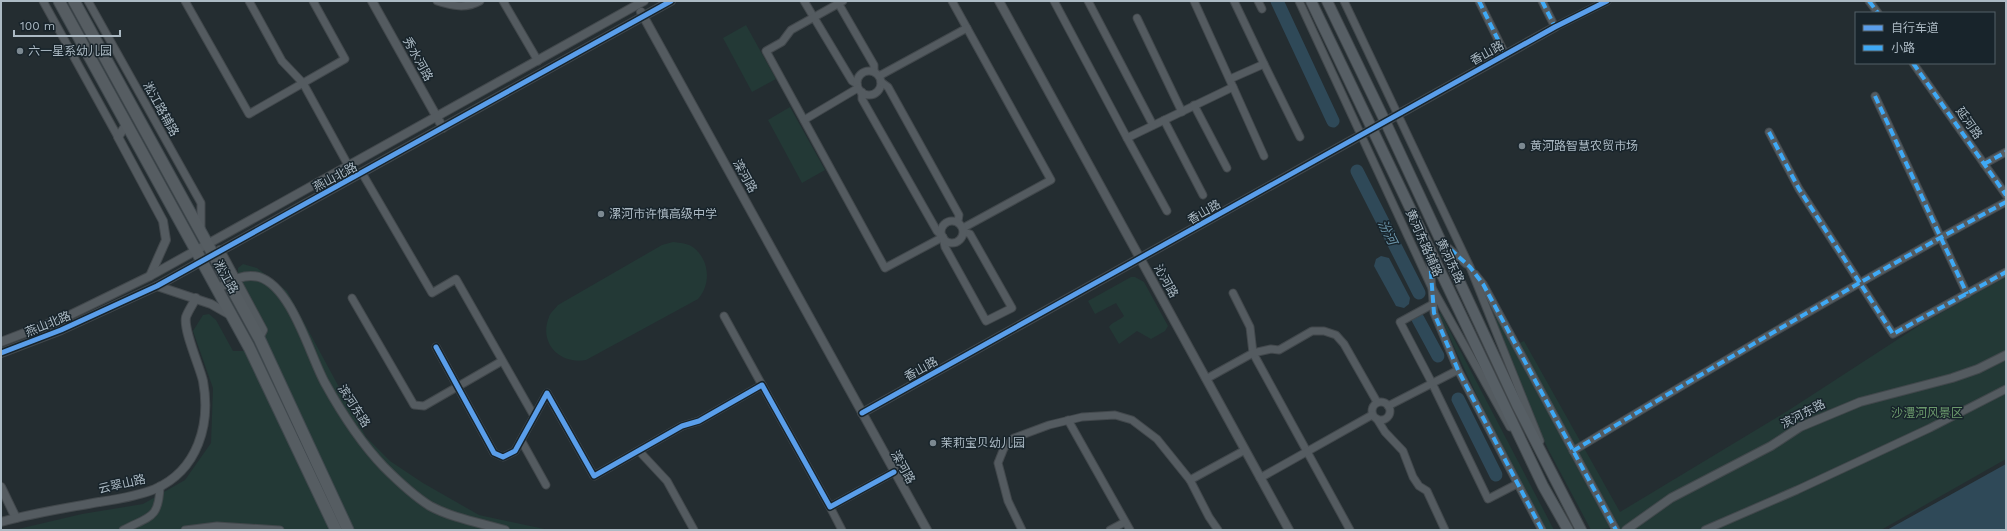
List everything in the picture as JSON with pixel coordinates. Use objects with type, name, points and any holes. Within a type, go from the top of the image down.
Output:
[{"type":"main road","name":"淞江路","points":[[58,1],[249,347],[336,530]]},
{"type":"main road","name":"淞江路","points":[[74,1],[200,230],[214,249],[233,281],[348,530]]},
{"type":"main road","name":"黄河东路","points":[[1311,1],[1543,486],[1568,530]]},
{"type":"main road","name":"黄河东路","points":[[1327,1],[1385,121],[1517,405],[1581,530]]},
{"type":"street","points":[[43,1],[163,221],[166,240],[150,276]]},
{"type":"street","name":"淞江路辅路","points":[[88,1],[201,203],[200,230]]},
{"type":"street","points":[[185,1],[249,114],[345,59],[313,1]]},
{"type":"street","points":[[249,1],[282,61],[303,83],[348,165]]},
{"type":"street","name":"秀水河路","points":[[372,1],[443,128]]},
{"type":"street","points":[[437,1],[453,7],[473,5],[480,1]]},
{"type":"street","points":[[503,1],[538,61]]},
{"type":"street","name":"燕山北路","points":[[1,342],[66,317],[150,276],[214,249],[362,173],[671,1]]},
{"type":"street","points":[[804,1],[814,17],[852,81],[868,95],[876,93],[881,86],[874,65],[839,2],[814,17],[791,30],[782,42],[766,51],[886,268],[943,237]]},
{"type":"street","points":[[952,1],[1051,180],[963,230]]},
{"type":"street","name":"沁河路","points":[[999,1],[1289,530]]},
{"type":"street","points":[[1054,1],[1167,211]]},
{"type":"street","points":[[1088,1],[1153,125]]},
{"type":"street","points":[[1194,1],[1264,156]]},
{"type":"street","points":[[1234,1],[1300,137]]},
{"type":"street","points":[[1258,1],[1262,9]]},
{"type":"street","name":"黄河东路辅路","points":[[1299,1],[1362,134],[1431,286],[1543,486]]},
{"type":"street","points":[[1344,1],[1470,267],[1556,482]]},
{"type":"street","points":[[1479,1],[1505,54]]},
{"type":"street","points":[[1542,1],[1555,27],[1597,3],[1607,1]]},
{"type":"street","points":[[1869,1],[1877,12]]},
{"type":"street","name":"燕山北路","points":[[214,249],[348,165],[538,61],[639,2]]},
{"type":"street","name":"滦河路","points":[[639,2],[644,16],[927,530]]},
{"type":"street","points":[[1137,18],[1182,112]]},
{"type":"street","name":"香山路","points":[[862,413],[1555,27]]},
{"type":"street","points":[[878,76],[967,28]]},
{"type":"street","points":[[1230,79],[1264,64]]},
{"type":"street","name":"延河路","points":[[1914,64],[2006,195]]},
{"type":"street","points":[[870,71],[878,76],[888,87],[959,215],[958,221],[963,230],[963,236],[956,242],[948,242],[936,231],[862,99],[859,88],[859,76],[862,73],[870,71]]},
{"type":"street","points":[[1127,138],[1233,87]]},
{"type":"street","points":[[804,120],[859,88]]},
{"type":"street","points":[[1876,96],[1967,294]]},
{"type":"street","points":[[1194,105],[1227,168]]},
{"type":"street","points":[[1164,120],[1203,195]]},
{"type":"street","points":[[118,137],[126,125]]},
{"type":"street","points":[[1769,132],[1799,189],[1893,334],[2006,272]]},
{"type":"street","points":[[1984,164],[2006,152]]},
{"type":"street","points":[[362,173],[432,293],[456,279],[534,416]]},
{"type":"street","points":[[1573,451],[1732,355],[1859,282],[2006,202]]},
{"type":"street","points":[[958,221],[948,221],[941,232],[945,247],[986,321],[1012,308],[970,234],[963,230]]},
{"type":"street","points":[[1441,241],[1470,267],[1482,284],[1616,530]]},
{"type":"street","points":[[1429,247],[1434,313],[1458,370],[1542,530]]},
{"type":"street","name":"燕山北路","points":[[1,353],[61,330],[157,286],[199,255]]},
{"type":"street","name":"滨河东路","points":[[218,289],[242,276],[260,277],[271,284],[286,301],[302,329],[325,382],[365,446],[384,467],[430,506],[460,517],[505,530]]},
{"type":"street","points":[[157,286],[211,304],[233,317]]},
{"type":"street","points":[[1232,293],[1250,327],[1253,353],[1350,530]]},
{"type":"street","name":"云翠山路","points":[[1,522],[131,496],[160,486],[177,475],[195,455],[202,435],[205,410],[202,381],[192,352],[186,318],[196,298]]},
{"type":"street","points":[[352,298],[414,405],[424,406],[502,361]]},
{"type":"street","points":[[1433,304],[1400,322],[1432,383],[1488,499],[1517,484]]},
{"type":"street","points":[[724,316],[842,530]]},
{"type":"street","points":[[1206,379],[1253,353],[1270,349],[1279,350],[1312,331],[1324,331],[1336,335],[1344,344],[1378,402]]},
{"type":"street","points":[[436,347],[494,453],[504,457],[515,450],[547,393],[594,476],[682,426],[699,421],[762,385]]},
{"type":"street","name":"滨河东路","points":[[1626,530],[1671,498],[1727,470],[1813,420],[1860,402],[1972,372],[2006,355]]},
{"type":"street","points":[[1388,406],[1458,370]]},
{"type":"street","points":[[1705,530],[1797,490],[1945,421],[2006,389]]},
{"type":"street","points":[[1375,417],[1382,420],[1387,417],[1390,412],[1388,406],[1384,402],[1378,402],[1373,406],[1375,417],[1385,432],[1403,451],[1413,477],[1426,491],[1445,530]]},
{"type":"street","points":[[1022,530],[1008,501],[998,463],[1004,448],[1014,438],[1068,420],[1082,417],[1115,415],[1132,420],[1157,439],[1190,480],[1209,517],[1218,530]]},
{"type":"street","points":[[1260,478],[1375,417]]},
{"type":"street","points":[[1068,420],[1130,530]]},
{"type":"street","points":[[521,440],[546,485]]},
{"type":"street","points":[[638,450],[667,480],[694,530]]},
{"type":"street","points":[[1190,480],[1245,450]]},
{"type":"street","points":[[830,507],[894,472]]},
{"type":"street","points":[[123,530],[153,514],[159,504],[160,486]]},
{"type":"street","points":[[1,487],[16,518]]},
{"type":"street","points":[[1110,530],[1125,522]]},
{"type":"street","points":[[185,530],[216,526],[280,530]]},
{"type":"green space","points":[[746,25],[776,79],[752,92],[723,38]]},
{"type":"green space","points":[[790,107],[825,170],[802,183],[768,120]]},
{"type":"green space","points":[[673,242],[692,246],[703,259],[706,266],[707,280],[698,299],[586,360],[577,361],[568,359],[560,356],[554,350],[549,344],[546,327],[551,312],[558,305],[662,245]]},
{"type":"green space","points":[[243,264],[257,268],[287,291],[366,437],[390,461],[423,483],[479,515],[549,530],[14,530],[82,514],[143,504],[185,480],[211,443],[213,388],[193,331],[203,315],[209,314],[216,320],[233,351],[247,351],[268,343],[237,289],[238,268]]},
{"type":"green space","points":[[1131,277],[1135,277],[1144,282],[1168,326],[1165,331],[1151,339],[1137,331],[1119,344],[1109,327],[1112,323],[1124,316],[1116,303],[1095,314],[1088,301]]},
{"type":"green space","name":"沙澧河风景区","points":[[2006,277],[2006,459],[1881,530],[1610,530],[1616,525],[1517,344],[1524,341],[1620,512],[1789,410],[1923,323]]},
{"type":"green space","points":[[1483,292],[1610,528],[1591,530],[1549,451],[1527,405]]},
{"type":"green space","points":[[1440,312],[1554,530],[1546,530],[1517,477],[1464,369],[1439,314]]},
{"type":"water","points":[[1381,256],[1389,258],[1410,298],[1409,304],[1404,308],[1396,306],[1374,266],[1376,259]]},
{"type":"water","points":[[2006,464],[2006,530],[1887,530]]},
{"type":"waterway","name":"汾河","points":[[1277,1],[1333,121]]},
{"type":"waterway","name":"汾河","points":[[1357,171],[1419,293]]},
{"type":"waterway","name":"汾河","points":[[1418,319],[1438,356]]},
{"type":"waterway","name":"汾河","points":[[1458,399],[1496,475]]},
{"type":"marked path","points":[[1479,1],[1505,54]]},
{"type":"marked path","points":[[1542,1],[1555,27],[1558,25]]},
{"type":"marked path","points":[[1869,1],[1877,12]]},
{"type":"marked path","points":[[1914,64],[2006,195]]},
{"type":"marked path","points":[[1875,96],[1967,294]]},
{"type":"marked path","points":[[1769,132],[1799,189],[1893,334],[2006,272]]},
{"type":"marked path","points":[[1984,164],[2006,152]]},
{"type":"marked path","points":[[1573,451],[1788,324],[1896,262],[2006,202]]},
{"type":"marked path","points":[[1441,241],[1470,267],[1483,284],[1616,530]]},
{"type":"marked path","points":[[1429,247],[1434,313],[1458,370],[1542,530]]},
{"type":"cycle path","points":[[1,353],[61,330],[157,286],[671,1]]},
{"type":"cycle path","points":[[862,413],[1555,27],[1607,1]]},
{"type":"cycle path","points":[[436,347],[494,453],[503,457],[515,451],[547,393],[594,476],[682,426],[699,421],[762,385],[830,507],[894,472]]},
{"type":"place","name":"六一星系幼儿园","points":[[20,51]]},
{"type":"place","name":"黄河路智慧农贸市场","points":[[1522,146]]},
{"type":"place","name":"漯河市许慎高级中学","points":[[601,214]]},
{"type":"place","name":"茉莉宝贝幼儿园","points":[[933,443]]}]
